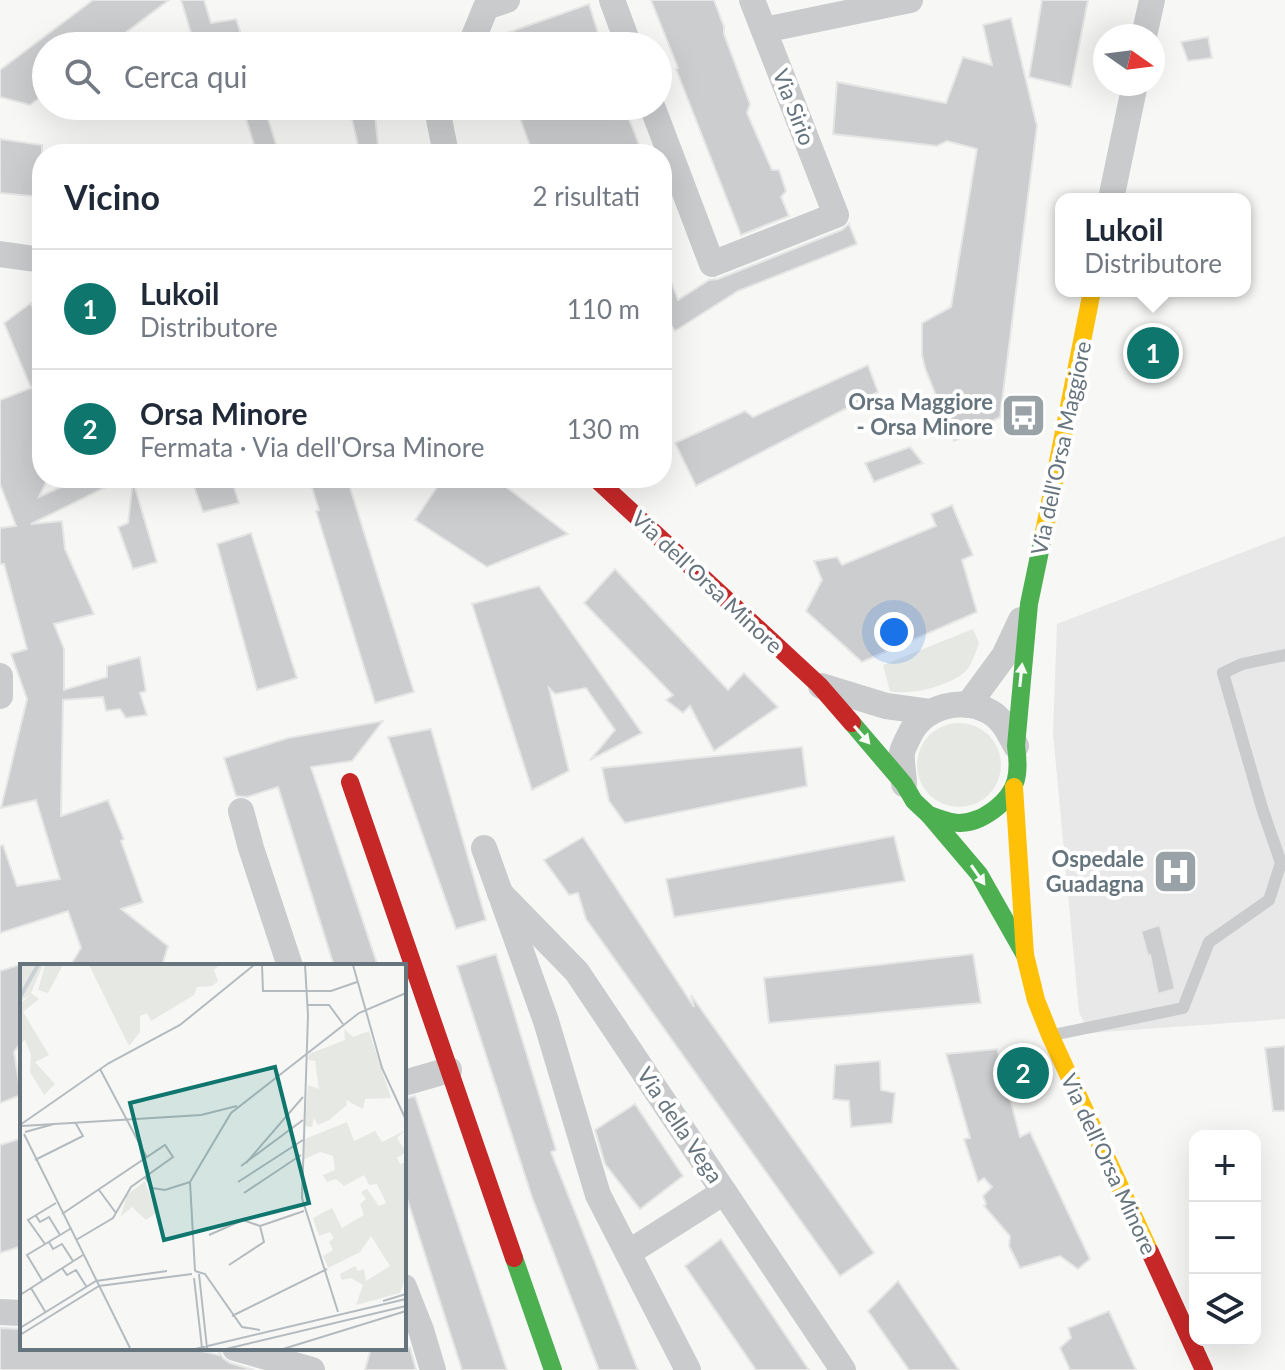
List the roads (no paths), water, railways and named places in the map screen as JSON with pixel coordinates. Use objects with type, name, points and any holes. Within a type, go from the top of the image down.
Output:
[{"type":"street","points":[[476,32],[486,7],[507,0]]},
{"type":"street","points":[[612,0],[624,32]]},
{"type":"street","name":"Via Sirio","points":[[672,159],[712,264],[836,215],[752,0]]},
{"type":"street","points":[[764,30],[910,0]]},
{"type":"street","points":[[1147,24],[1152,0]]},
{"type":"street","points":[[1112,193],[1132,96]]},
{"type":"street","points":[[439,120],[444,144]]},
{"type":"street","name":"Via Sirio","points":[[657,120],[666,144]]},
{"type":"street","points":[[0,254],[32,259]]},
{"type":"street","name":"Via dell'Orsa Maggiore","points":[[1016,746],[1029,604],[1091,297]]},
{"type":"street","name":"Via dell'Orsa Minore","points":[[606,488],[819,685],[904,784]]},
{"type":"street","points":[[968,705],[1004,656],[1029,604]]},
{"type":"street","points":[[0,676],[0,696]]},
{"type":"street","points":[[819,685],[886,706],[930,712]]},
{"type":"street","points":[[929,815],[958,823],[982,819],[1008,799],[1019,767],[1016,746],[1004,723],[990,712],[968,705],[944,706],[930,712],[913,727],[902,751],[904,784],[914,801],[979,874],[1025,955]]},
{"type":"street","points":[[350,782],[553,1370]]},
{"type":"street","points":[[1014,787],[1025,955]]},
{"type":"street","points":[[241,811],[289,964]]},
{"type":"street","points":[[484,848],[546,1021],[598,1195],[688,1370]]},
{"type":"street","name":"Via della Vega","points":[[500,893],[577,972],[843,1370]]},
{"type":"street","name":"Via dell'Orsa Minore","points":[[1025,955],[1036,1000],[1050,1035],[1204,1370]]},
{"type":"street","points":[[406,1082],[449,1070]]},
{"type":"street","points":[[628,1253],[724,1192]]},
{"type":"street","points":[[406,1292],[433,1370]]},
{"type":"street","points":[[0,1312],[20,1313]]},
{"type":"street","points":[[242,1350],[312,1370]]},
{"type":"lane","points":[[1050,1035],[1183,1008],[1209,942],[1269,900],[1281,863],[1223,673],[1242,664],[1285,655]]},
{"type":"place","name":"Lukoil","points":[[1153,353]]},
{"type":"place","name":"Orsa Maggiore - Orsa Minore","points":[[1024,415]]},
{"type":"place","name":"Ospedale Guadagna","points":[[1175,872]]},
{"type":"place","name":"Orsa Minore","points":[[1023,1073]]}]
